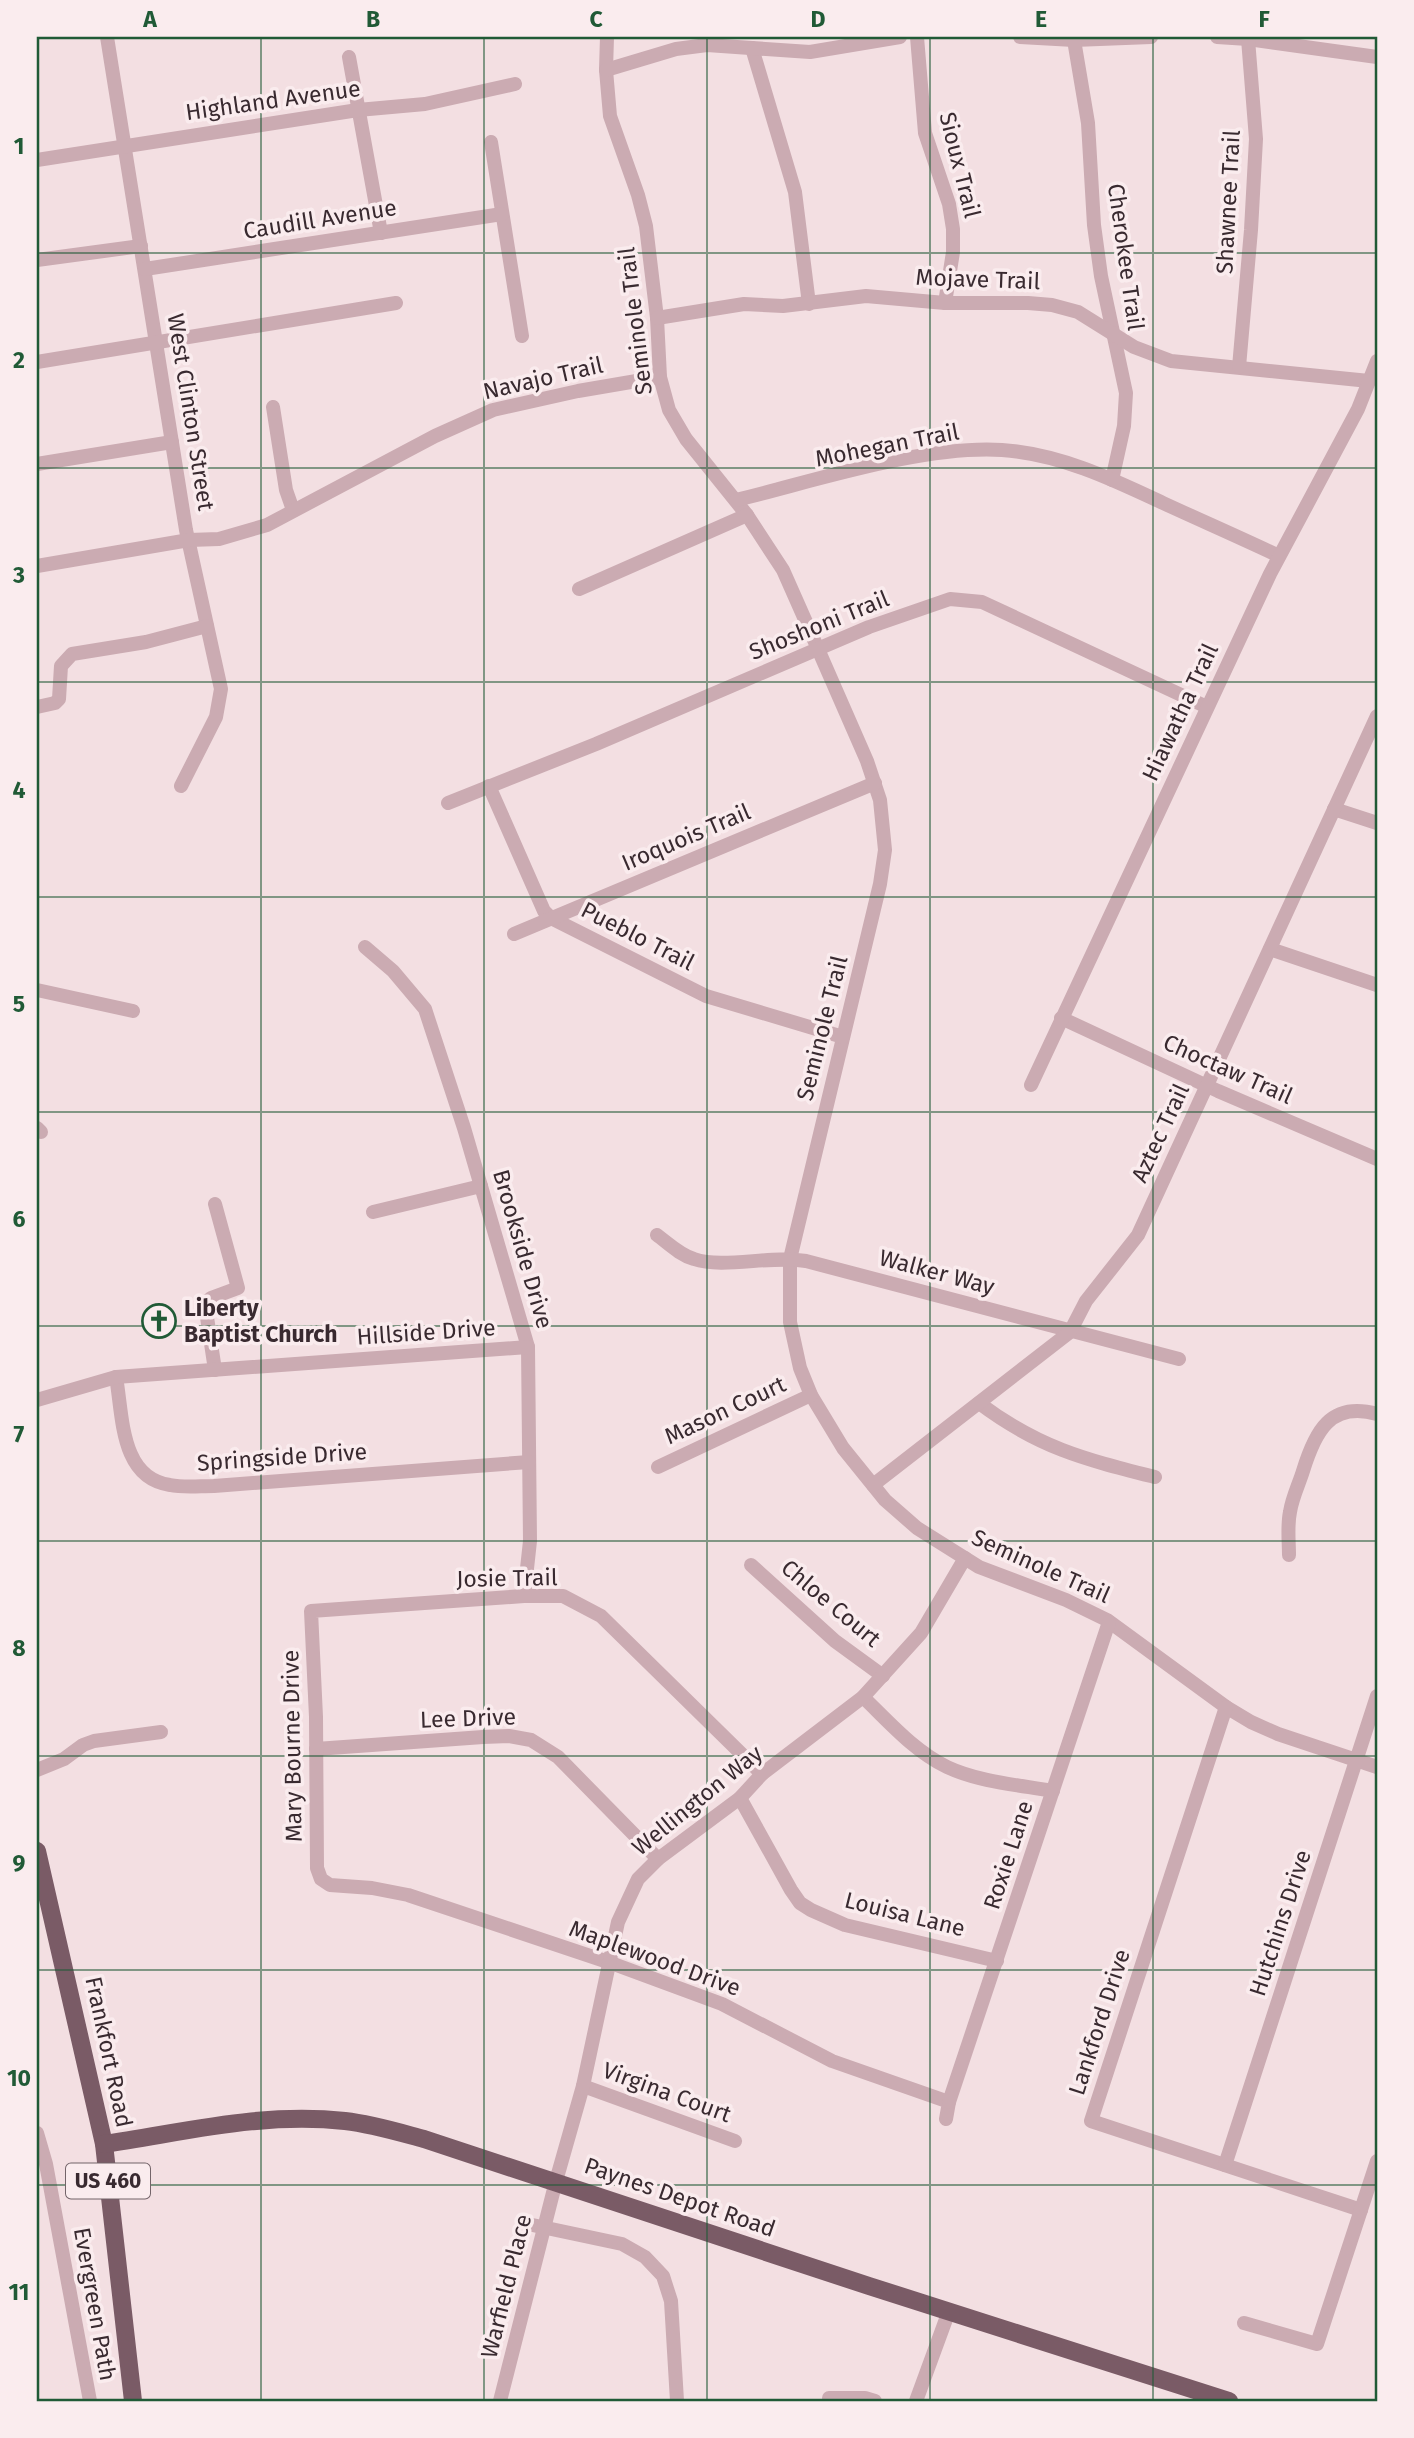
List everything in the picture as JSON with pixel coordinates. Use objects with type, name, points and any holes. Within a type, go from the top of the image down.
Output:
[{"type":"main road","name":"Frankfort Road","points":[[37,1852],[104,2144],[133,2401]]},
{"type":"main road","name":"Paynes Depot Road","points":[[104,2144],[198,2127],[257,2119],[294,2118],[345,2121],[424,2139],[1229,2401]]},
{"type":"street","name":"West Clinton Street","points":[[107,37],[172,442],[220,690],[216,717],[181,786]]},
{"type":"street","name":"Seminole Trail","points":[[607,37],[607,95],[612,124],[638,195],[646,226],[657,318],[660,377],[669,410],[686,439],[736,500],[783,570],[875,783],[883,823],[885,849],[880,884],[790,1259],[790,1322],[800,1368],[811,1395],[843,1448],[885,1500],[916,1528],[979,1567],[1066,1600],[1110,1622],[1226,1707],[1278,1734],[1377,1767]]},
{"type":"street","points":[[606,70],[677,49],[707,45],[810,52],[900,37]]},
{"type":"street","name":"Sioux Trail","points":[[917,37],[925,133],[949,204],[953,229],[953,252],[945,303]]},
{"type":"street","points":[[1020,37],[1074,40],[1151,37]]},
{"type":"street","points":[[1217,37],[1377,57]]},
{"type":"street","name":"Shawnee Trail","points":[[1239,367],[1256,139],[1248,39]]},
{"type":"street","name":"Cherokee Trail","points":[[1074,40],[1088,123],[1097,250],[1126,393],[1124,426],[1112,480]]},
{"type":"street","points":[[752,48],[795,192],[808,304]]},
{"type":"street","points":[[349,57],[381,233]]},
{"type":"street","name":"Highland Avenue","points":[[37,160],[358,110],[425,104],[515,84]]},
{"type":"street","points":[[491,142],[522,336]]},
{"type":"street","name":"Caudill Avenue","points":[[145,269],[502,214]]},
{"type":"street","points":[[37,261],[141,246]]},
{"type":"street","name":"Mojave Trail","points":[[657,318],[744,304],[783,306],[866,296],[945,303],[1052,305],[1078,312],[1134,347],[1171,361],[1369,380]]},
{"type":"street","points":[[37,362],[396,303]]},
{"type":"street","name":"Hiawatha Trail","points":[[1031,1085],[1279,556],[1358,409],[1377,361]]},
{"type":"street","name":"Navajo Trail","points":[[37,566],[189,540],[219,539],[267,525],[435,436],[493,410],[578,391],[660,377]]},
{"type":"street","points":[[273,407],[286,490],[293,510]]},
{"type":"street","points":[[37,464],[172,442]]},
{"type":"street","name":"Mohegan Trail","points":[[736,500],[894,461],[955,452],[1002,450],[1040,456],[1093,471],[1279,556]]},
{"type":"street","points":[[579,589],[747,515]]},
{"type":"street","name":"Shoshoni Trail","points":[[448,803],[596,744],[869,626],[950,599],[982,603],[1207,707]]},
{"type":"street","points":[[37,707],[55,703],[59,699],[61,666],[72,654],[146,642],[207,626]]},
{"type":"street","name":"Aztec Trail","points":[[873,1485],[1070,1332],[1086,1301],[1138,1234],[1377,716]]},
{"type":"street","name":"Iroquois Trail","points":[[514,934],[875,783]]},
{"type":"street","name":"Pueblo Trail","points":[[489,786],[544,911],[551,918],[706,996],[843,1037]]},
{"type":"street","points":[[1334,809],[1377,823]]},
{"type":"street","name":"Brookside Drive","points":[[365,947],[393,971],[425,1009],[481,1186],[528,1348],[530,1541],[524,1595]]},
{"type":"street","points":[[1270,949],[1377,985]]},
{"type":"street","points":[[37,990],[133,1011]]},
{"type":"street","name":"Choctaw Trail","points":[[1061,1018],[1207,1086],[1377,1159]]},
{"type":"street","points":[[373,1212],[481,1186]]},
{"type":"street","points":[[215,1204],[238,1288],[211,1298],[205,1304],[215,1370]]},
{"type":"street","name":"Walker Way","points":[[657,1235],[679,1252],[702,1261],[790,1259],[834,1268],[1179,1359]]},
{"type":"street","name":"Hillside Drive","points":[[37,1399],[116,1377],[528,1348]]},
{"type":"street","name":"Springside Drive","points":[[116,1377],[128,1447],[135,1465],[146,1477],[169,1485],[214,1486],[529,1462]]},
{"type":"street","name":"Mason Court","points":[[658,1467],[811,1395]]},
{"type":"street","points":[[979,1403],[1004,1422],[1043,1444],[1085,1460],[1155,1476]]},
{"type":"street","points":[[1289,1555],[1290,1511],[1311,1444],[1330,1419],[1342,1413],[1356,1410],[1377,1414]]},
{"type":"street","name":"Wellington Way","points":[[556,2181],[583,2086],[618,1922],[638,1879],[659,1859],[740,1798],[762,1774],[863,1697],[921,1633],[965,1559]]},
{"type":"street","name":"Chloe Court","points":[[751,1565],[825,1633],[883,1676]]},
{"type":"street","name":"Josie Trail","points":[[311,1611],[524,1595],[563,1596],[601,1616],[762,1774]]},
{"type":"street","name":"Mary Bourne Drive","points":[[311,1611],[314,1643],[317,1868],[321,1879]]},
{"type":"street","name":"Roxie Lane","points":[[949,2102],[1110,1622]]},
{"type":"street","name":"Hutchins Drive","points":[[1225,2165],[1377,1696]]},
{"type":"street","points":[[863,1697],[912,1744],[948,1767],[982,1778],[1054,1791]]},
{"type":"street","name":"Lankford Drive","points":[[1226,1707],[1091,2121],[1361,2210]]},
{"type":"street","points":[[37,1770],[64,1759],[83,1745],[94,1741],[161,1732]]},
{"type":"street","name":"Lee Drive","points":[[316,1749],[483,1737],[509,1736],[531,1740],[558,1757],[659,1859]]},
{"type":"street","name":"Louisa Lane","points":[[740,1798],[791,1890],[800,1903],[811,1910],[845,1925],[997,1961]]},
{"type":"street","name":"Maplewood Drive","points":[[321,1879],[330,1885],[372,1888],[408,1895],[611,1963],[722,2004],[832,2060],[949,2102]]},
{"type":"street","name":"Virgina Court","points":[[583,2086],[735,2141]]},
{"type":"street","points":[[946,2119],[949,2102]]},
{"type":"street","name":"Evergreen Path","points":[[37,2133],[46,2164],[90,2401]]},
{"type":"street","points":[[1244,2323],[1317,2344],[1377,2161]]},
{"type":"street","name":"Warfield Place","points":[[500,2401],[556,2181]]},
{"type":"street","points":[[523,2223],[622,2244],[645,2257],[663,2276],[671,2301],[677,2401]]},
{"type":"street","points":[[916,2401],[948,2311]]},
{"type":"street","points":[[829,2398],[865,2398],[875,2401]]},
{"type":"place","name":"Liberty Baptist Church","points":[[159,1321]]}]
